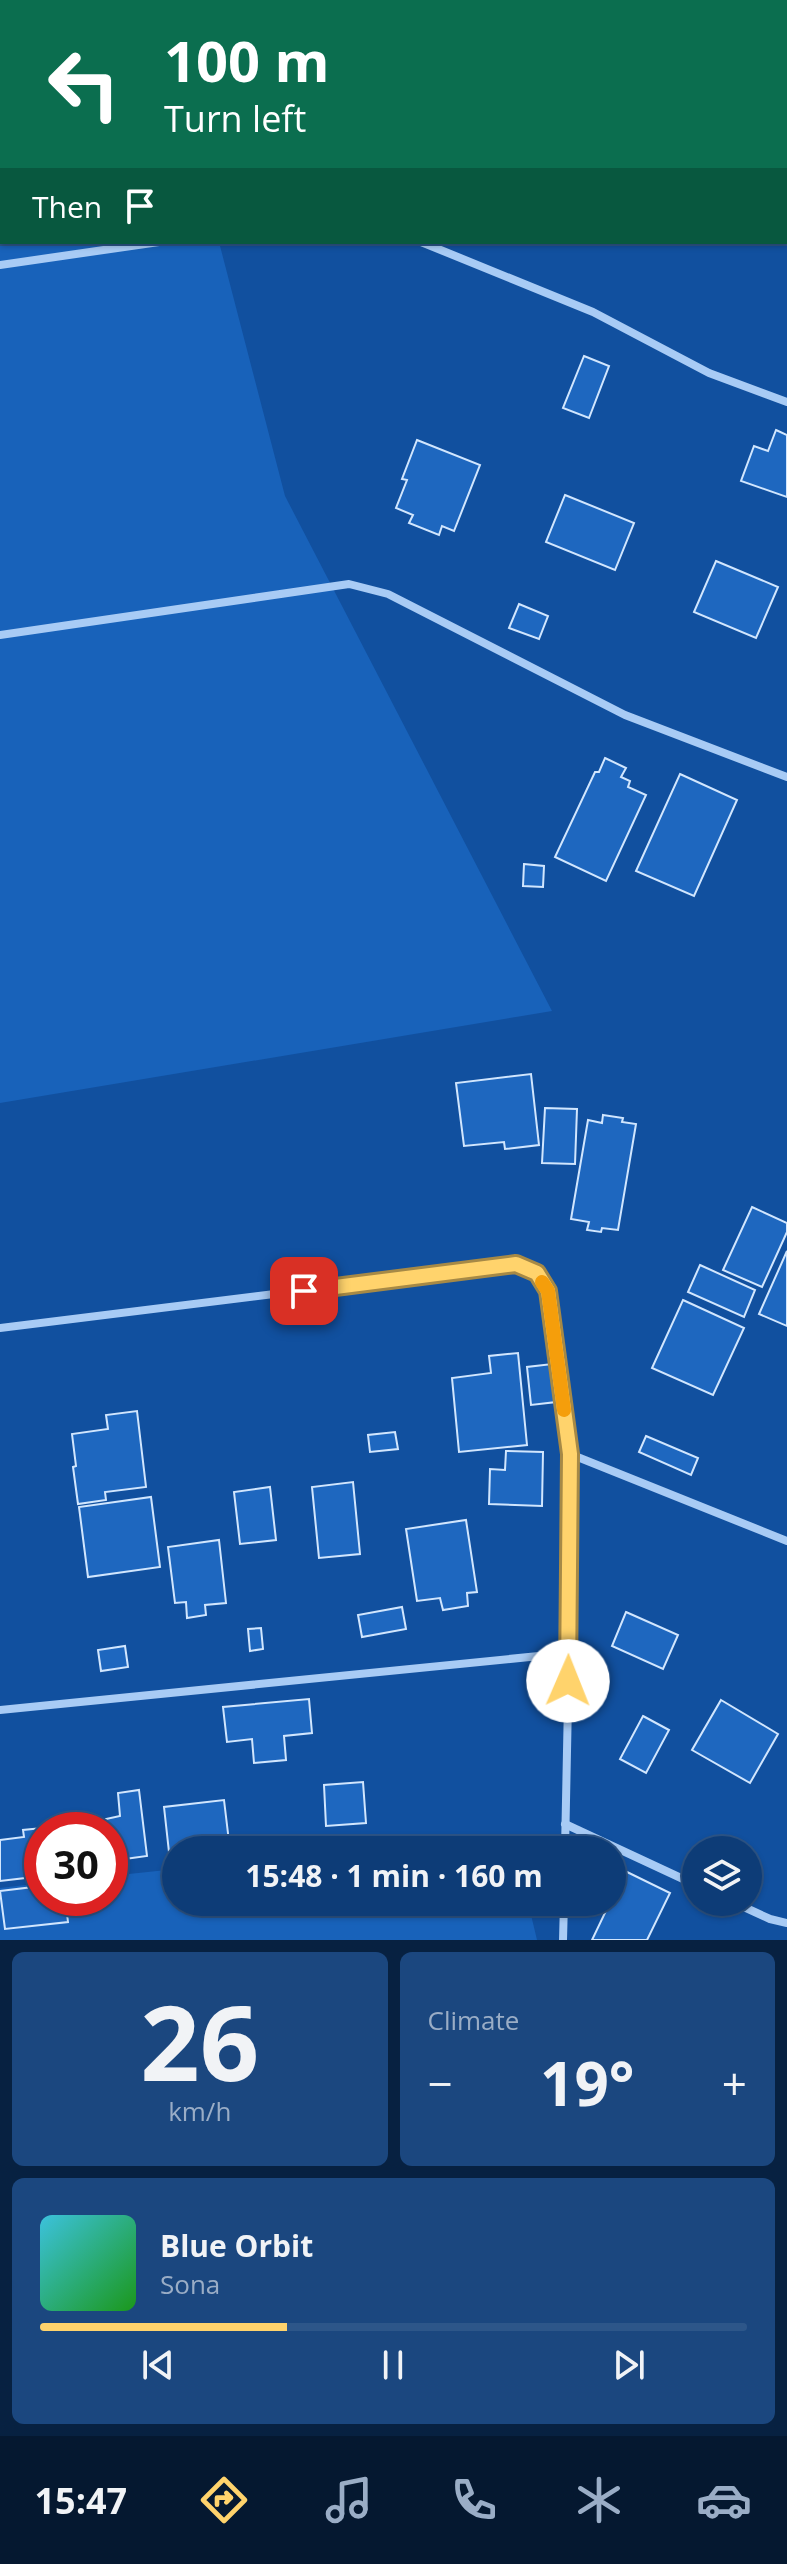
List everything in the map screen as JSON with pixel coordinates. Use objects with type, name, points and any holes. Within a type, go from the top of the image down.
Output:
[{"type":"street","points":[[0,265],[145,244]]},
{"type":"street","points":[[426,244],[593,312],[709,373],[787,402]]},
{"type":"street","points":[[0,635],[349,584],[388,594],[625,715],[787,777]]},
{"type":"street","points":[[0,1328],[516,1264],[537,1273],[548,1291],[570,1454],[565,1836]]},
{"type":"street","points":[[570,1454],[787,1541]]},
{"type":"street","points":[[0,1710],[569,1653]]},
{"type":"street","points":[[565,1824],[682,1878]]},
{"type":"street","points":[[762,1915],[787,1923]]},
{"type":"street","points":[[563,1940],[564,1916]]},
{"type":"shaded area","points":[[0,244],[220,244],[285,496],[552,1011],[0,1103]]},
{"type":"shaded area","points":[[162,1870],[162,1916],[531,1916],[537,1940],[0,1940],[0,1888],[24,1885],[24,1916],[128,1916],[128,1874]]},
{"type":"building","points":[[584,356],[609,366],[589,418],[563,408]]},
{"type":"building","points":[[776,430],[787,435],[787,497],[741,481],[754,446],[768,451]]},
{"type":"building","points":[[417,440],[480,465],[454,531],[442,526],[439,535],[409,523],[413,515],[396,508],[407,480],[402,479]]},
{"type":"building","points":[[565,495],[634,523],[615,570],[546,542]]},
{"type":"building","points":[[716,561],[778,587],[756,638],[694,612]]},
{"type":"building","points":[[519,604],[548,616],[539,639],[509,628]]},
{"type":"building","points":[[605,758],[626,768],[621,777],[630,781],[628,787],[646,795],[606,881],[555,857],[595,772],[599,772]]},
{"type":"building","points":[[680,774],[737,800],[694,896],[636,871]]},
{"type":"building","points":[[524,864],[544,866],[543,887],[523,886]]},
{"type":"building","points":[[531,1074],[539,1145],[505,1149],[504,1142],[464,1146],[456,1083]]},
{"type":"building","points":[[545,1108],[577,1109],[575,1164],[542,1163]]},
{"type":"building","points":[[603,1115],[636,1124],[618,1230],[602,1228],[601,1232],[587,1230],[589,1222],[571,1219],[588,1120],[602,1123]]},
{"type":"building","points":[[752,1207],[787,1223],[787,1232],[762,1287],[723,1270]]},
{"type":"building","points":[[787,1251],[787,1326],[759,1314]]},
{"type":"building","points":[[700,1265],[755,1290],[744,1317],[688,1292]]},
{"type":"building","points":[[683,1300],[744,1328],[713,1395],[652,1368]]},
{"type":"building","points":[[518,1353],[527,1445],[459,1452],[452,1378],[491,1373],[489,1356]]},
{"type":"building","points":[[552,1364],[556,1402],[531,1405],[527,1367]]},
{"type":"building","points":[[137,1411],[146,1487],[105,1492],[106,1500],[78,1504],[72,1434],[108,1429],[106,1415]]},
{"type":"building","points":[[395,1432],[398,1449],[370,1452],[368,1435]]},
{"type":"building","points":[[646,1436],[698,1458],[691,1475],[639,1452]]},
{"type":"building","points":[[506,1451],[543,1452],[542,1506],[489,1504],[490,1469],[505,1470]]},
{"type":"building","points":[[353,1482],[360,1554],[319,1558],[312,1487]]},
{"type":"building","points":[[270,1487],[276,1540],[240,1544],[234,1492]]},
{"type":"building","points":[[151,1497],[160,1567],[88,1577],[79,1507]]},
{"type":"building","points":[[466,1520],[477,1592],[467,1593],[468,1606],[443,1610],[440,1598],[417,1601],[406,1529]]},
{"type":"building","points":[[219,1540],[226,1603],[205,1605],[206,1615],[187,1618],[186,1602],[175,1603],[168,1547]]},
{"type":"building","points":[[402,1607],[406,1629],[362,1637],[358,1615]]},
{"type":"building","points":[[626,1612],[678,1635],[663,1669],[612,1646]]},
{"type":"building","points":[[261,1628],[263,1649],[250,1651],[248,1629]]},
{"type":"building","points":[[125,1646],[128,1667],[101,1671],[98,1650]]},
{"type":"building","points":[[309,1699],[312,1733],[284,1736],[286,1760],[254,1763],[252,1739],[227,1742],[223,1707]]},
{"type":"building","points":[[721,1700],[778,1734],[750,1783],[692,1750]]},
{"type":"building","points":[[643,1716],[669,1730],[646,1773],[620,1759]]},
{"type":"building","points":[[363,1782],[366,1823],[326,1826],[324,1785]]},
{"type":"building","points":[[139,1790],[147,1856],[128,1859],[128,1812],[120,1812],[118,1793]]},
{"type":"building","points":[[224,1800],[228,1836],[167,1836],[164,1807]]},
{"type":"building","points":[[24,1837],[24,1878],[0,1881],[0,1840]]},
{"type":"building","points":[[626,1871],[670,1893],[647,1940],[592,1940],[603,1916],[626,1916]]},
{"type":"building","points":[[24,1888],[24,1916],[67,1916],[68,1922],[5,1929],[0,1891]]},
{"type":"slow traffic","points":[[542,1282],[548,1291],[564,1410]]},
{"type":"route","points":[[304,1291],[516,1264],[537,1273],[548,1291],[570,1454],[568,1681]]}]
